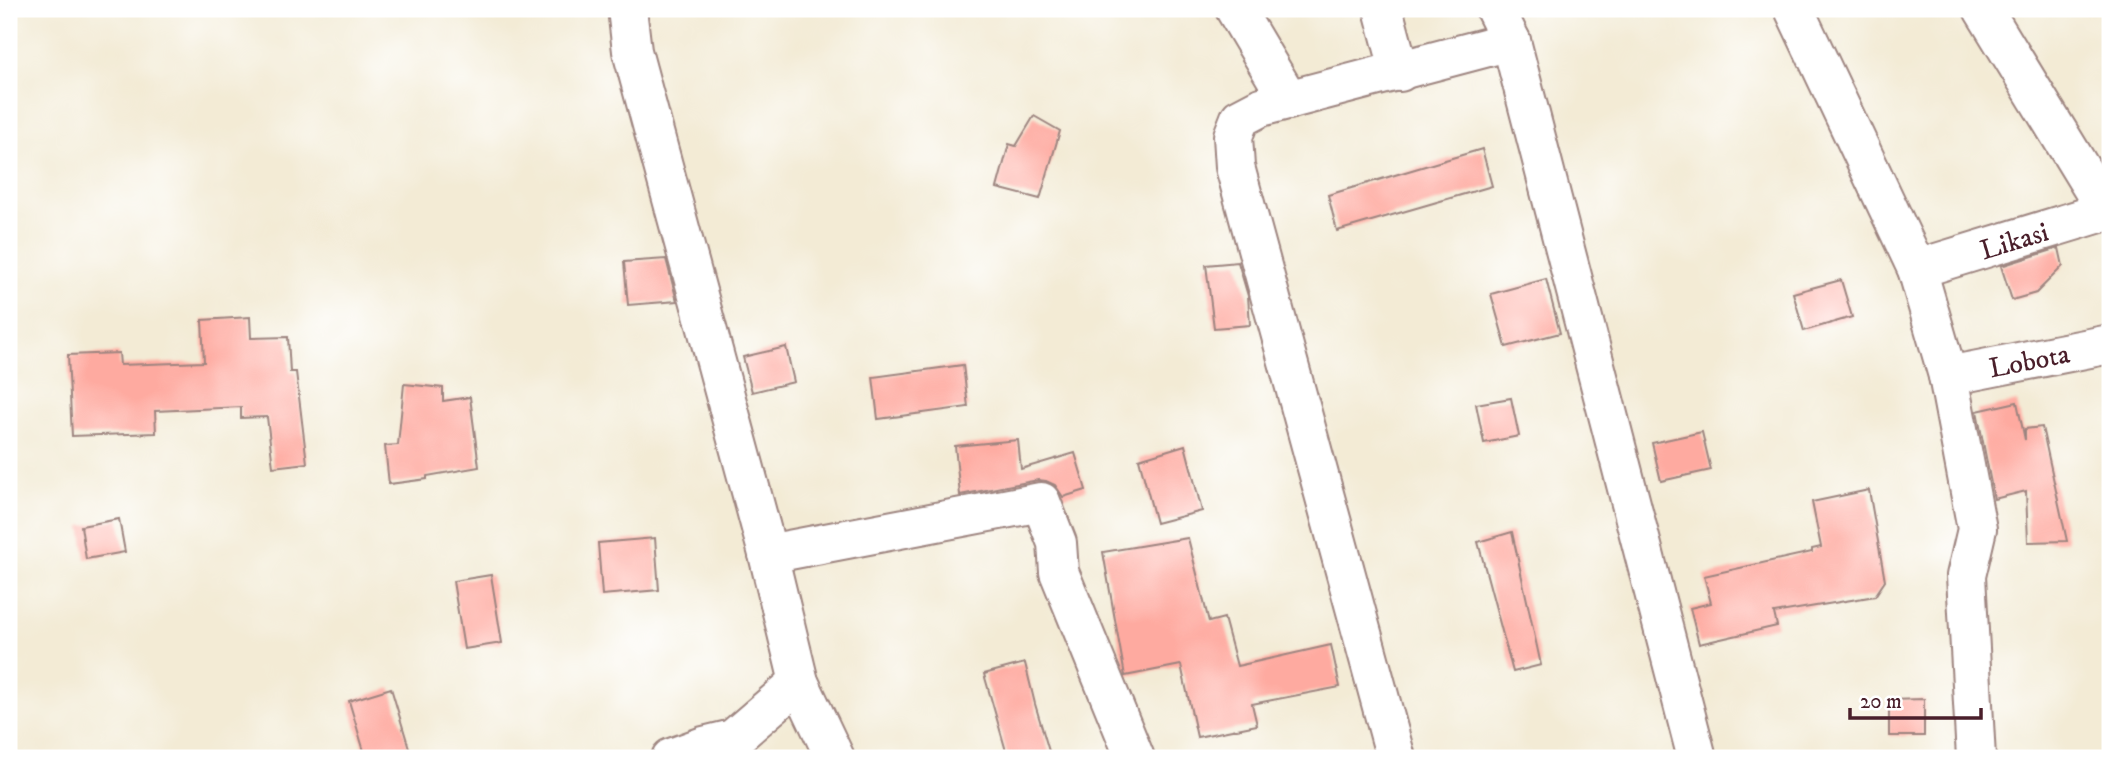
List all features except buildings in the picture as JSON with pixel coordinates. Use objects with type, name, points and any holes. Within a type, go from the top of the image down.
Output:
[{"type":"lane","points":[[627,9],[632,51],[768,554],[799,682],[835,758]]},
{"type":"lane","points":[[1235,9],[1289,100]]},
{"type":"lane","points":[[1383,9],[1400,72]]},
{"type":"lane","points":[[1794,9],[1917,269],[1948,376],[1977,529],[1966,576],[1976,758]]},
{"type":"lane","points":[[1983,9],[2109,211]]},
{"type":"lane","points":[[1396,758],[1235,167],[1233,136],[1240,118],[1261,107],[1400,72],[1503,25],[1697,758]]},
{"type":"lane","name":"Likasi","points":[[1917,269],[2109,211]]},
{"type":"lane","name":"Lobota","points":[[1948,376],[2110,344]]},
{"type":"lane","points":[[768,554],[1041,502],[1057,543],[1059,572],[1135,758]]},
{"type":"lane","points":[[671,758],[733,739],[799,682]]}]
